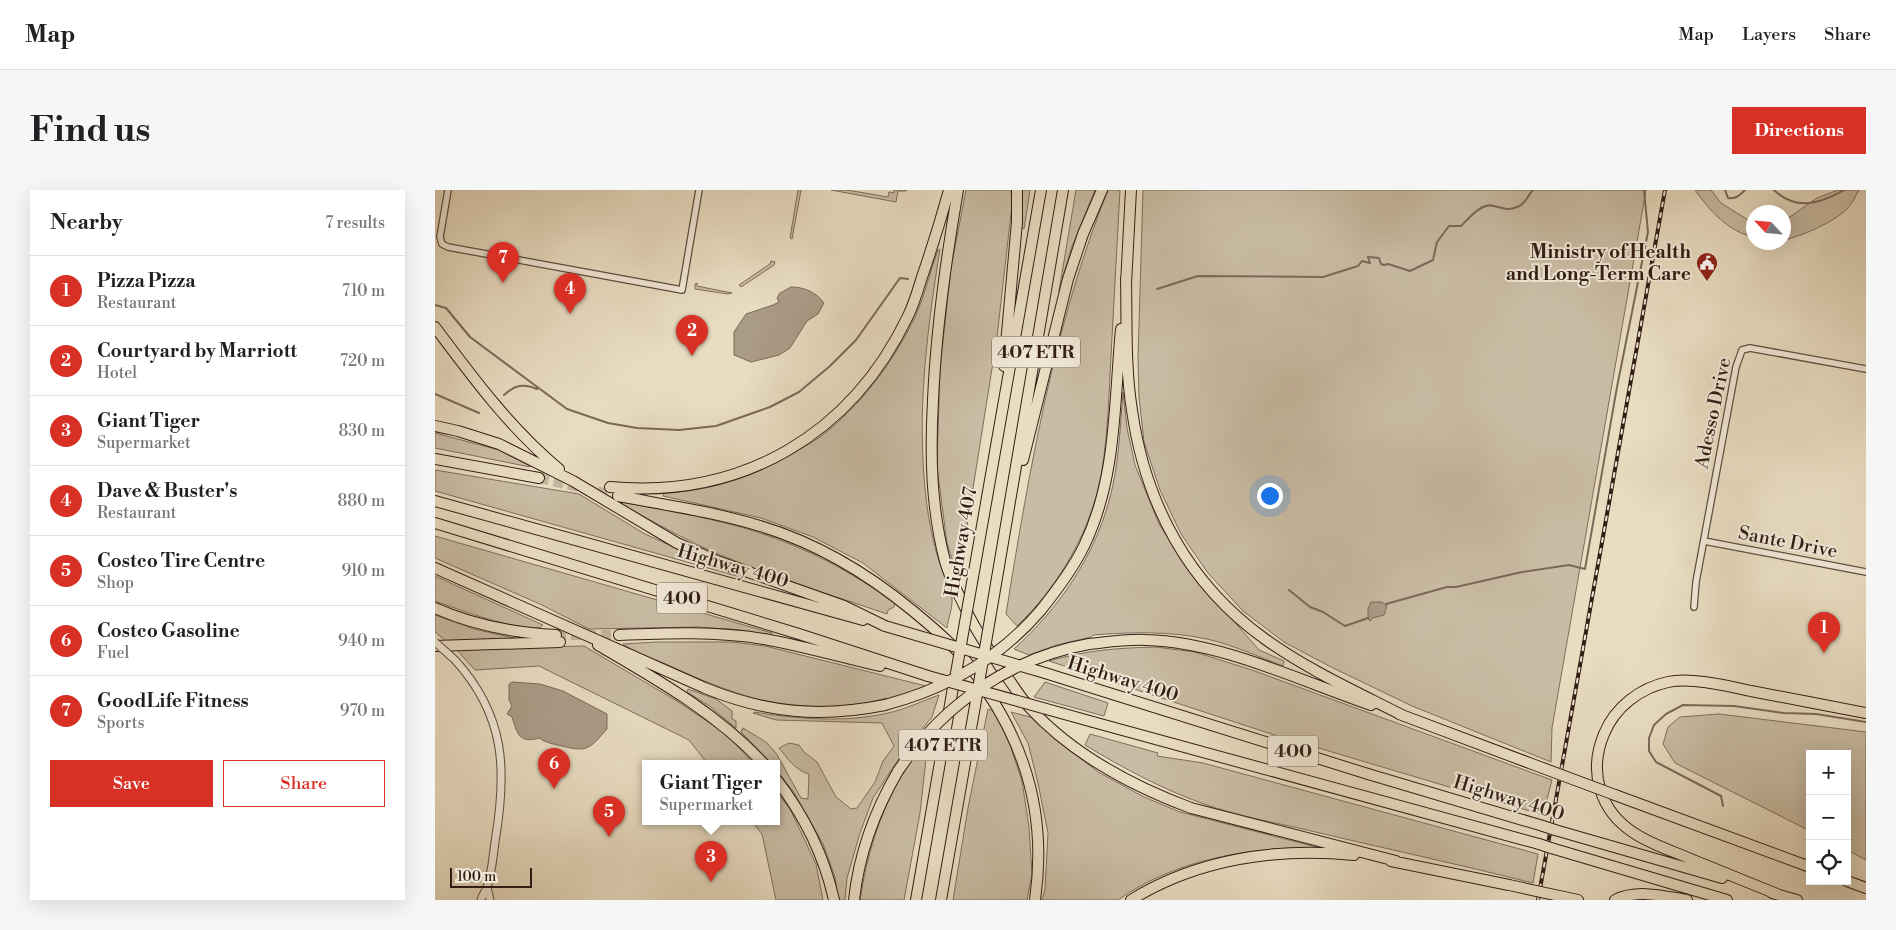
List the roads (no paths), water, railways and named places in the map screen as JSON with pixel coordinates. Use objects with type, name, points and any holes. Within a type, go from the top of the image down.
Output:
[{"type":"highway","points":[[610,487],[635,489],[699,484],[741,472],[788,450],[816,432],[859,392],[879,368],[895,342],[910,314],[949,190]]},
{"type":"highway","points":[[959,190],[937,333],[931,448],[933,488],[945,562],[956,589],[980,637],[1029,707],[1085,755],[1159,796],[1191,808],[1396,862],[1578,900]]},
{"type":"highway","points":[[999,426],[1017,222],[1017,190]]},
{"type":"highway","name":"Highway 407","points":[[916,900],[1041,190]]},
{"type":"highway","name":"407 ETR","points":[[941,900],[1009,514],[1063,190]]},
{"type":"highway","points":[[1009,514],[1068,279],[1083,234],[1102,190]]},
{"type":"highway","points":[[435,568],[705,688],[756,705],[790,712],[848,711],[885,705],[928,691],[969,671],[1008,643],[1041,610],[1062,583],[1081,553],[1095,522],[1112,449],[1131,190]]},
{"type":"highway","points":[[1126,278],[1129,382],[1137,442],[1143,469],[1153,497],[1178,547],[1211,590],[1236,615],[1265,639],[1313,668],[1404,716]]},
{"type":"highway","points":[[435,327],[466,370],[504,417],[540,453],[573,481]]},
{"type":"highway","points":[[435,426],[458,430],[499,444],[573,481],[619,510],[685,546],[717,561],[838,604],[885,626]]},
{"type":"highway","points":[[435,459],[539,478]]},
{"type":"highway","points":[[618,496],[739,520],[779,532],[816,547],[853,567],[892,594],[924,620],[965,659],[1000,710],[1016,741],[1027,776],[1035,810],[1038,838],[1035,900]]},
{"type":"highway","name":"Highway 400","points":[[435,501],[885,626],[1045,673],[1368,774],[1797,900]]},
{"type":"highway","name":"Highway 400","points":[[435,522],[799,634],[928,676],[1539,844],[1727,900]]},
{"type":"highway","points":[[435,608],[467,620],[502,629],[558,639],[435,644]]},
{"type":"highway","points":[[560,624],[693,703],[731,732],[760,760]]},
{"type":"highway","points":[[619,635],[693,634],[744,636],[928,676]]},
{"type":"highway","points":[[854,900],[858,872],[868,833],[883,798],[898,771],[919,742],[955,707],[1001,674],[1027,662],[1089,644],[1146,640],[1196,647],[1253,662],[1806,866]]},
{"type":"highway","points":[[1777,894],[1648,841],[1635,834],[1622,823],[1609,810],[1598,783],[1597,757],[1604,732],[1613,717],[1632,697],[1649,687],[1670,681],[1715,684],[1866,713]]},
{"type":"highway","points":[[780,784],[801,816],[818,849],[834,900]]},
{"type":"highway","points":[[1131,900],[1171,879],[1206,867],[1272,854],[1331,853],[1396,862]]},
{"type":"highway","points":[[1851,882],[1866,888]]},
{"type":"highway","points":[[1615,900],[1621,897],[1640,894],[1687,900]]},
{"type":"street","points":[[448,190],[440,237],[442,244],[448,247],[682,290],[699,190]]},
{"type":"street","name":"Adesso Drive","points":[[1694,607],[1696,582],[1736,367],[1742,350],[1750,348],[1866,369]]},
{"type":"street","name":"Sante Drive","points":[[1704,541],[1866,572]]},
{"type":"street","points":[[435,644],[455,660],[476,686],[486,704],[501,752],[501,792],[487,887],[481,900]]},
{"type":"street","points":[[487,887],[490,900]]},
{"type":"waterway","points":[[1157,289],[1198,276],[1323,277],[1358,266],[1362,261],[1370,263],[1368,257],[1379,258],[1381,264],[1388,264],[1410,271],[1433,260],[1437,242],[1449,226],[1461,226],[1480,208],[1485,206],[1489,205],[1508,209],[1520,206],[1533,190]]},
{"type":"waterway","points":[[1386,604],[1447,587],[1456,587],[1522,572],[1569,565],[1585,569],[1617,387],[1648,232],[1644,190]]},
{"type":"waterway","points":[[1725,190],[1728,198],[1737,197],[1745,190]]},
{"type":"waterway","points":[[1774,190],[1782,197],[1799,203],[1817,202],[1844,190]]},
{"type":"waterway","points":[[435,305],[446,308],[470,337],[567,409],[608,423],[637,428],[679,430],[716,426],[770,407],[799,392],[830,366],[856,340],[900,278],[908,279]]},
{"type":"waterway","points":[[504,395],[519,386],[537,389]]},
{"type":"waterway","points":[[435,394],[479,413]]},
{"type":"waterway","points":[[1289,590],[1310,607],[1323,612],[1345,626],[1368,618]]},
{"type":"waterway","points":[[1723,806],[1721,796],[1656,762],[1649,751],[1649,738],[1654,725],[1666,714],[1683,705],[1734,706],[1784,713],[1816,714],[1866,722]]},
{"type":"tunnel","points":[[539,478],[618,496]]},
{"type":"tunnel","points":[[556,635],[619,635]]},
{"type":"railway","points":[[1538,900],[1665,190]]},
{"type":"place","name":"Ministry of Health and Long-Term Care","points":[[1707,282]]},
{"type":"place","name":"GoodLife Fitness","points":[[503,283]]},
{"type":"place","name":"Dave & Buster's","points":[[570,314]]},
{"type":"place","name":"Courtyard by Marriott","points":[[692,356]]},
{"type":"place","name":"Pizza Pizza","points":[[1824,653]]},
{"type":"place","name":"Costco Gasoline","points":[[554,789]]},
{"type":"place","name":"Costco Tire Centre","points":[[609,837]]},
{"type":"place","name":"Giant Tiger","points":[[711,882]]}]
